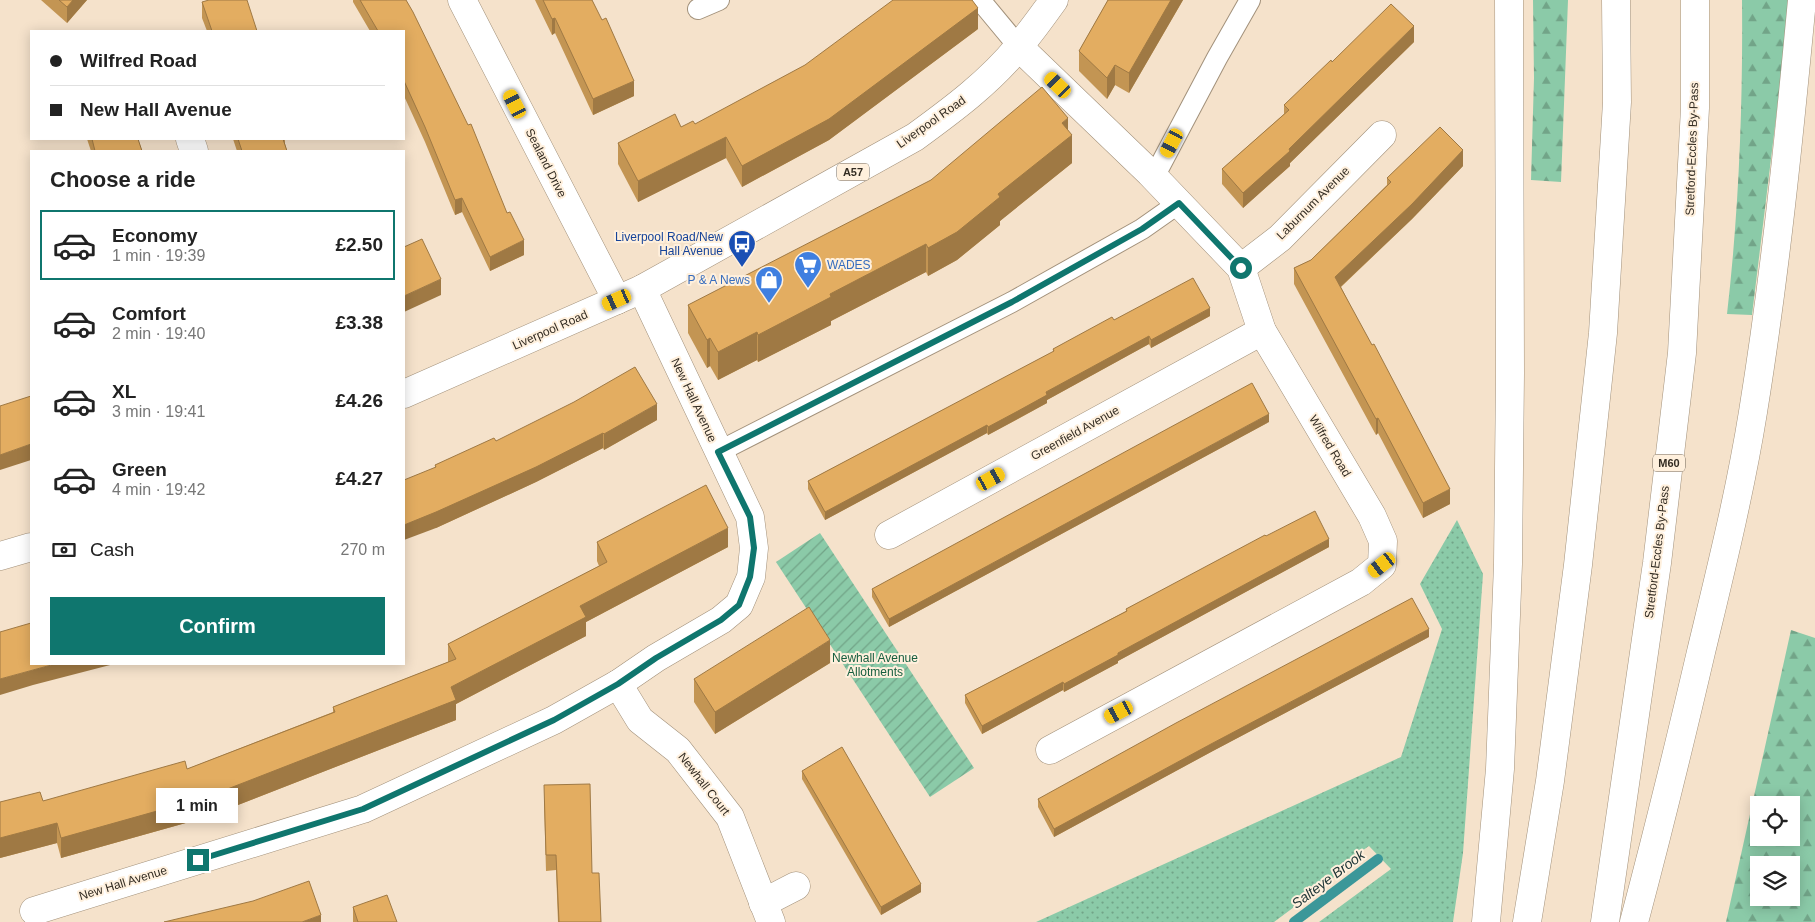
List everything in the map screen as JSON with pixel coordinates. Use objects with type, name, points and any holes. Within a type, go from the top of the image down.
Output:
[{"type":"main road","name":"Sealand Drive","points":[[462,0],[617,300]]},
{"type":"main road","name":"Liverpool Road","points":[[405,394],[642,289],[915,137],[946,115],[983,84],[1019,47],[1054,0]]},
{"type":"main road","points":[[1486,922],[1500,769],[1508,564],[1510,0]]},
{"type":"main road","points":[[1527,922],[1550,781],[1578,565],[1603,332],[1617,102],[1616,0]]},
{"type":"main road","name":"Stretford-Eccles By-Pass","points":[[1605,922],[1656,572],[1682,353],[1695,108],[1695,0]]},
{"type":"main road","points":[[1634,922],[1662,816],[1713,603],[1737,497],[1753,413],[1775,257],[1791,123],[1802,0]]},
{"type":"main road","name":"Wilfred Road","points":[[1019,47],[1154,177],[1241,268],[1262,331],[1372,516],[1383,541],[1382,565],[1361,582],[1050,750]]},
{"type":"main road","name":"Laburnum Avenue","points":[[1241,268],[1280,238],[1382,135]]},
{"type":"main road","name":"New Hall Avenue","points":[[34,911],[363,809],[554,720],[618,684],[656,658],[721,620],[739,605],[750,577],[754,548],[750,517],[642,289]]},
{"type":"main road","name":"Greenfield Avenue","points":[[889,535],[1262,331]]},
{"type":"main road","points":[[0,556],[30,547]]},
{"type":"main road","name":"Newhall Court","points":[[618,684],[640,720],[678,750],[730,817],[767,912],[796,886]]},
{"type":"lane","points":[[698,9],[719,0]]},
{"type":"lane","points":[[980,0],[1019,47]]},
{"type":"lane","points":[[1154,177],[1250,0]]},
{"type":"lane","points":[[718,452],[1012,302],[1142,229],[1179,203]]},
{"type":"green space","points":[[1533,0],[1568,0],[1561,182],[1531,180],[1534,78]]},
{"type":"green space","points":[[1742,0],[1789,0],[1752,315],[1727,314],[1735,236],[1739,157],[1742,79]]},
{"type":"green space","points":[[1457,520],[1483,574],[1463,853],[1453,922],[1319,922],[1391,869],[1369,846],[1352,858],[1333,878],[1274,922],[1036,922],[1401,757],[1442,629],[1420,584]]},
{"type":"green space","name":"Newhall Avenue Allotments","points":[[820,533],[974,768],[930,797],[776,562]]},
{"type":"green space","points":[[1791,630],[1815,638],[1815,922],[1726,922],[1750,814],[1750,846],[1800,846],[1800,796],[1754,796]]},
{"type":"building","points":[[59,0],[73,0],[67,7]]},
{"type":"building","points":[[209,0],[247,0],[257,30],[212,30],[202,2]]},
{"type":"building","points":[[360,0],[406,0],[468,125],[471,124],[507,213],[510,212],[524,240],[490,257],[462,198],[455,200],[405,83],[405,30],[377,30]]},
{"type":"building","points":[[543,0],[592,0],[602,20],[606,18],[634,81],[593,99],[555,18],[552,19]]},
{"type":"building","points":[[893,0],[972,0],[978,8],[829,119],[742,166],[726,137],[638,181],[618,143],[675,114],[681,127],[693,121],[695,124],[805,65]]},
{"type":"building","points":[[1108,0],[1171,0],[1129,73],[1115,65],[1107,78],[1079,51]]},
{"type":"building","points":[[1391,4],[1414,26],[1289,149],[1290,151],[1243,193],[1222,169],[1289,110],[1284,105],[1331,60],[1332,62]]},
{"type":"building","points":[[1042,87],[1068,118],[1062,123],[1072,135],[998,194],[1000,197],[957,232],[928,248],[926,244],[830,294],[831,297],[758,335],[757,332],[718,352],[710,338],[707,340],[688,305],[931,180]]},
{"type":"building","points":[[1440,127],[1463,150],[1412,204],[1335,277],[1372,345],[1374,344],[1450,489],[1423,503],[1294,268],[1311,260],[1391,182],[1387,178]]},
{"type":"building","points":[[92,140],[138,140],[142,150],[95,150]]},
{"type":"building","points":[[238,140],[283,140],[287,150],[242,150]]},
{"type":"building","points":[[422,239],[441,279],[405,296],[405,247]]},
{"type":"building","points":[[1193,278],[1210,308],[1151,340],[1149,336],[1046,392],[1047,395],[1018,411],[988,427],[987,425],[825,512],[808,481],[1054,351],[1053,349],[1112,317],[1114,320]]},
{"type":"building","points":[[635,367],[657,404],[604,434],[536,467],[405,525],[405,480],[436,467],[435,465],[494,438],[496,441],[574,402]]},
{"type":"building","points":[[1252,383],[1269,414],[889,619],[872,589]]},
{"type":"building","points":[[30,396],[30,444],[0,455],[0,406]]},
{"type":"building","points":[[706,485],[728,528],[580,606],[586,617],[451,687],[456,700],[207,797],[61,838],[57,823],[0,838],[0,802],[40,792],[43,801],[185,761],[187,769],[335,712],[333,707],[456,659],[448,644],[607,562],[597,542]]},
{"type":"building","points":[[1315,511],[1329,539],[1118,653],[1118,655],[1064,684],[1063,682],[982,726],[965,695],[1127,611],[1126,609],[1265,535]]},
{"type":"building","points":[[1412,598],[1429,629],[1054,829],[1038,799],[1176,723]]},
{"type":"building","points":[[809,607],[830,640],[715,712],[694,679]]},
{"type":"building","points":[[30,623],[30,665],[51,665],[0,679],[0,632]]},
{"type":"building","points":[[842,747],[921,884],[881,907],[802,771]]},
{"type":"building","points":[[590,784],[592,873],[599,873],[601,922],[559,922],[556,855],[546,855],[544,785]]},
{"type":"building","points":[[309,881],[321,915],[302,922],[164,922],[253,901]]},
{"type":"building","points":[[387,895],[397,922],[358,922],[353,907]]},
{"type":"waterway","name":"Salteye Brook","points":[[1294,922],[1378,859]]},
{"type":"place","name":"Liverpool Road/New Hall Avenue","points":[[742,268]]},
{"type":"place","name":"WADES","points":[[808,289]]},
{"type":"place","name":"P & A News","points":[[769,304]]},
{"type":"route","points":[[198,860],[363,809],[554,720],[618,684],[656,658],[721,620],[739,605],[750,577],[754,548],[750,517],[718,452],[1012,302],[1142,229],[1179,203],[1241,268]]}]
